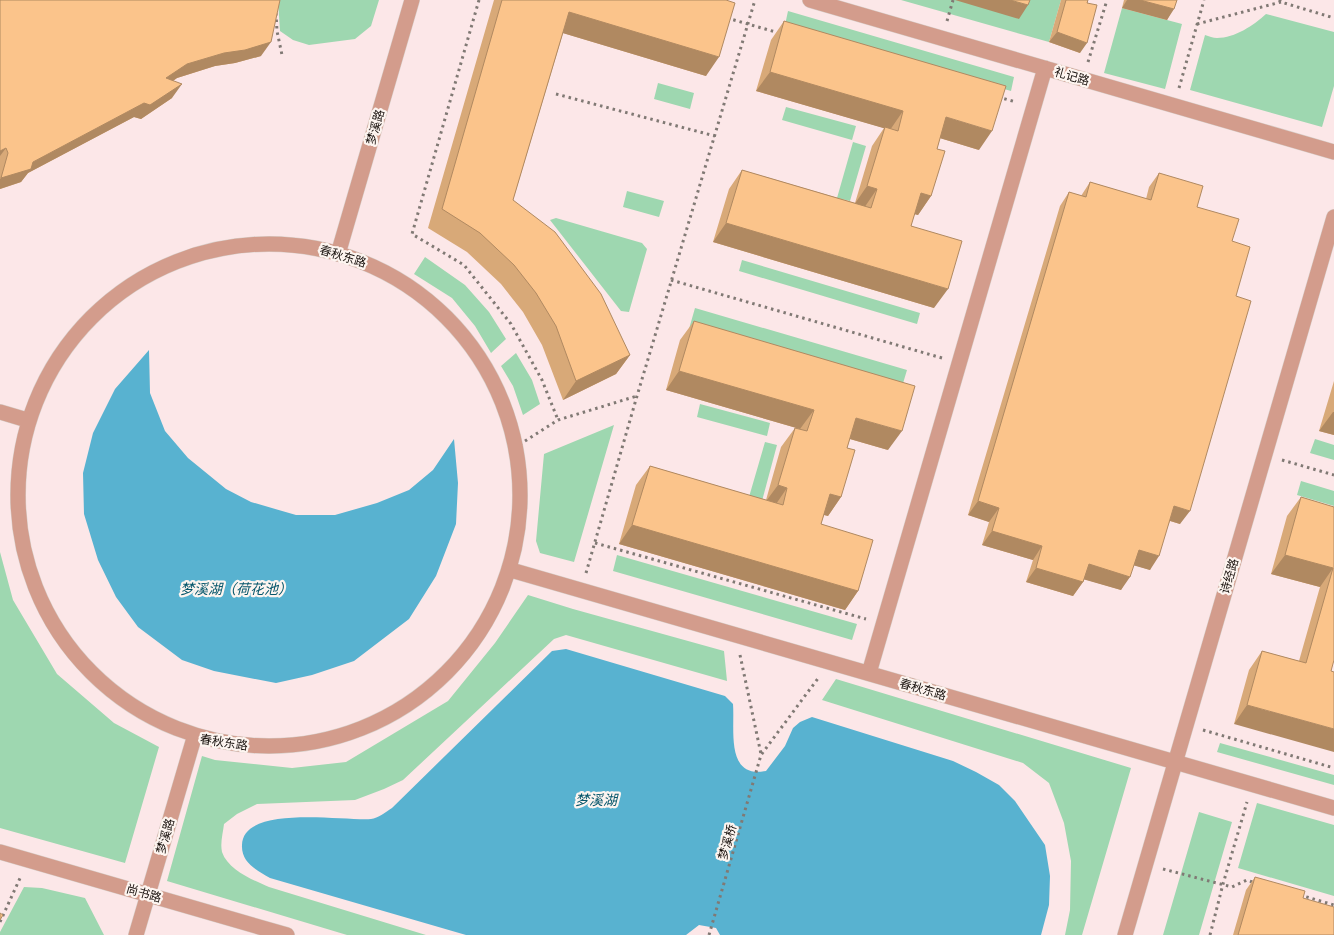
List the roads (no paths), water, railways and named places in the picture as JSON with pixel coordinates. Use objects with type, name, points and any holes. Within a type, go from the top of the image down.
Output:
[{"type":"lane","name":"梦溪路","points":[[338,254],[412,0]]},
{"type":"lane","name":"礼记路","points":[[810,0],[1334,152]]},
{"type":"lane","points":[[870,673],[1045,68]]},
{"type":"lane","name":"诗经路","points":[[1125,935],[1334,217]]},
{"type":"lane","name":"春秋东路","points":[[300,243],[338,254],[385,269],[455,322],[502,396],[522,482],[511,570],[476,641],[421,698],[403,708],[350,735],[272,749],[194,738],[123,703],[66,648],[29,577],[16,499],[27,420],[67,342],[131,282],[213,247],[300,243]]},
{"type":"lane","points":[[0,412],[27,420]]},
{"type":"lane","name":"春秋东路","points":[[511,570],[1334,808]]},
{"type":"lane","name":"梦溪路","points":[[136,935],[194,738]]},
{"type":"lane","name":"尚书路","points":[[0,852],[287,935]]},
{"type":"water","name":"梦溪湖（荷花池）","points":[[149,350],[150,393],[165,431],[188,458],[226,489],[251,502],[296,515],[335,515],[377,503],[409,490],[433,470],[454,439],[458,483],[456,524],[436,576],[409,619],[354,661],[312,675],[276,683],[214,671],[182,660],[138,627],[116,597],[98,560],[84,514],[83,473],[93,433],[115,389]]},
{"type":"water","name":"梦溪湖","points":[[566,649],[725,696],[733,704],[735,750],[738,760],[744,767],[753,771],[766,771],[785,746],[793,728],[800,722],[812,717],[953,761],[999,785],[1015,801],[1045,845],[1050,876],[1049,905],[1041,935],[720,935],[716,928],[699,925],[686,935],[466,935],[270,878],[255,869],[244,857],[242,845],[247,832],[259,824],[276,819],[296,817],[371,819],[392,808],[552,651]]}]
